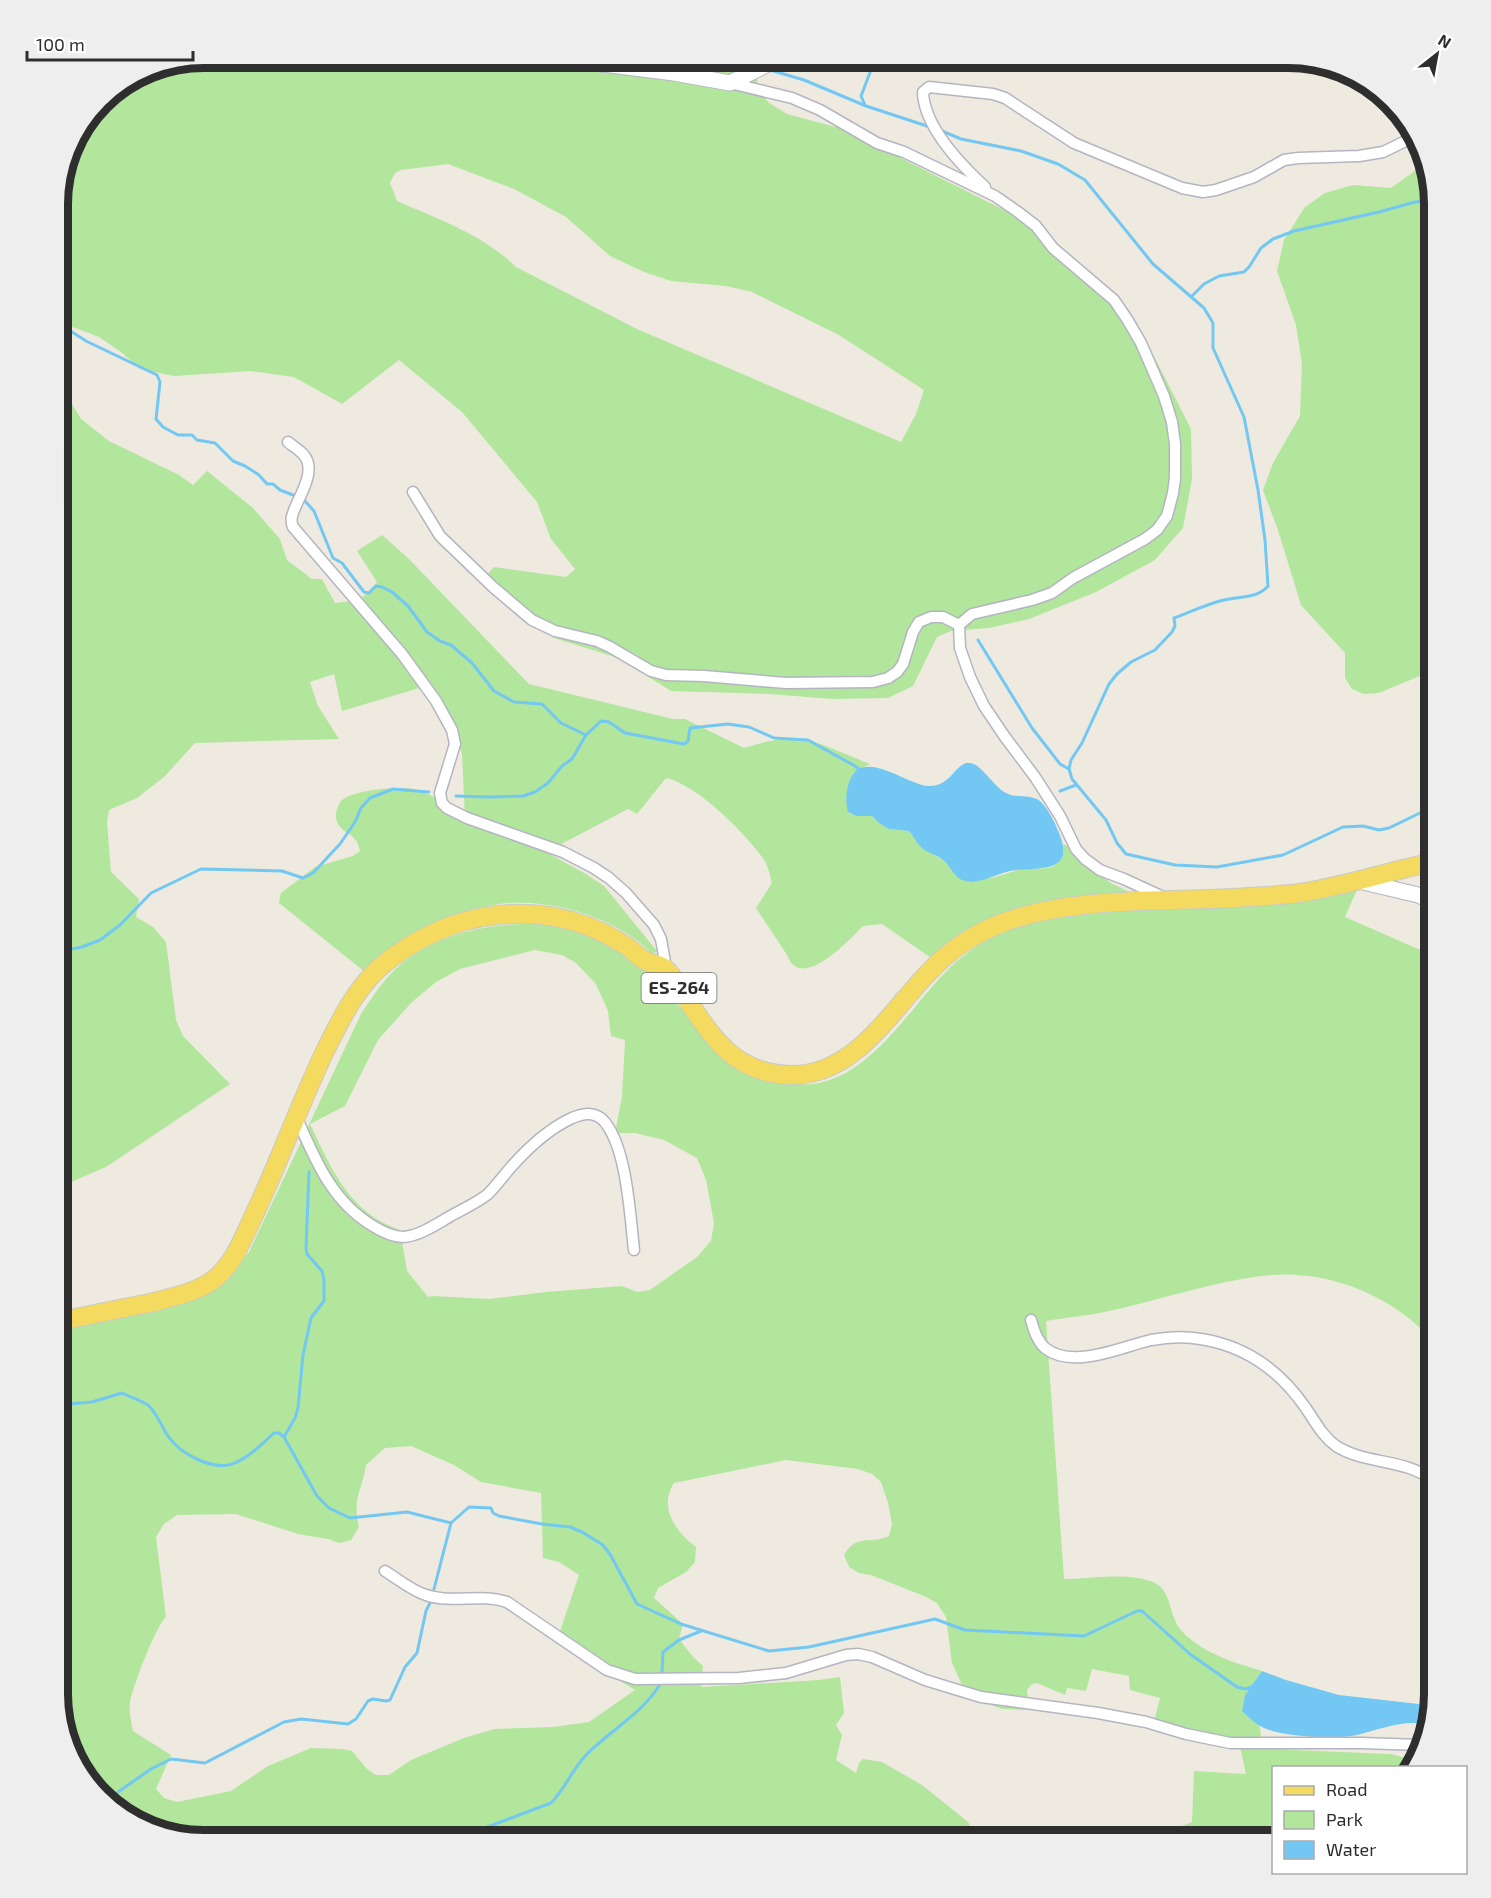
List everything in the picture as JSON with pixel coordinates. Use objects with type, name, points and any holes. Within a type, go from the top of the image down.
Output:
[{"type":"main road","name":"ES-264","points":[[68,1320],[176,1297],[205,1286],[229,1265],[263,1196],[334,1033],[350,1005],[377,970],[419,940],[450,926],[482,916],[512,913],[538,914],[598,930],[625,945],[644,960],[666,968],[710,1034],[726,1052],[741,1063],[772,1073],[808,1074],[844,1060],[862,1045],[932,969],[954,950],[1003,922],[1047,910],[1087,905],[1168,899],[1244,898],[1300,893],[1424,864]]},
{"type":"street","points":[[634,68],[730,83],[792,98],[819,110],[877,143],[904,152],[995,196]]},
{"type":"street","points":[[730,83],[759,68]]},
{"type":"street","points":[[959,625],[972,614],[1052,593],[1073,578],[1151,535],[1167,516],[1175,478],[1175,444],[1164,396],[1141,343],[1114,300],[1053,248],[1036,226],[995,196],[952,155],[932,122],[923,100],[923,92],[929,87],[993,94],[1005,98],[1074,143],[1182,188],[1203,192],[1254,177],[1284,160],[1359,156],[1383,152],[1408,140]]},
{"type":"street","points":[[288,442],[303,453],[309,466],[292,516],[293,527],[402,654],[436,701],[452,730],[455,744],[440,793],[441,803],[467,818],[563,852],[609,878],[626,893],[654,925],[662,939],[666,968]]},
{"type":"street","points":[[412,492],[440,536],[493,587],[532,620],[555,631],[610,646],[651,671],[666,675],[786,683],[873,682],[888,678],[897,672],[903,664],[913,632],[919,622],[931,617],[943,617],[959,625]]},
{"type":"street","points":[[959,625],[960,648],[970,677],[984,706],[1035,777],[1076,849],[1100,870],[1168,899]]},
{"type":"street","points":[[1356,880],[1424,899]]},
{"type":"street","points":[[296,1116],[322,1173],[350,1210],[379,1230],[401,1237],[434,1226],[484,1197],[522,1155],[549,1131],[579,1115],[588,1113],[596,1115],[606,1125],[619,1150],[625,1176],[634,1250]]},
{"type":"street","points":[[1031,1320],[1038,1339],[1045,1348],[1058,1355],[1075,1358],[1175,1337],[1199,1338],[1223,1343],[1249,1354],[1269,1368],[1290,1388],[1318,1428],[1339,1447],[1360,1456],[1408,1466],[1424,1474]]},
{"type":"street","points":[[385,1571],[425,1595],[438,1598],[492,1598],[507,1602],[608,1670],[635,1678],[751,1677],[786,1673],[846,1655],[858,1654],[873,1657],[925,1680],[981,1696],[1108,1714],[1230,1743],[1414,1745]]},
{"type":"green space","points":[[203,68],[757,68],[758,90],[769,103],[787,114],[843,129],[1026,221],[1136,321],[1191,429],[1192,479],[1183,528],[1155,560],[1096,592],[1029,619],[989,628],[951,631],[937,637],[913,686],[888,698],[832,699],[770,694],[671,691],[618,658],[554,638],[483,579],[494,567],[566,577],[575,569],[551,539],[537,502],[462,412],[399,360],[342,404],[294,377],[251,371],[174,376],[140,369],[99,337],[68,325],[68,194],[72,168],[90,128],[107,107],[128,90],[151,78],[177,70]],"holes":[[[448,164],[514,189],[566,217],[610,256],[644,272],[671,281],[726,286],[752,292],[839,335],[924,390],[916,414],[901,442],[637,329],[516,267],[475,237],[397,201],[390,183],[395,173],[401,170]]]},
{"type":"green space","points":[[1418,168],[1424,203],[1424,674],[1379,693],[1364,694],[1352,689],[1345,678],[1345,653],[1301,605],[1263,490],[1273,463],[1300,416],[1302,364],[1296,325],[1277,271],[1284,240],[1305,207],[1325,193],[1353,185],[1391,188]]},
{"type":"green space","points":[[68,397],[81,419],[109,441],[179,475],[193,485],[207,471],[253,508],[280,539],[287,560],[312,579],[322,579],[335,603],[360,600],[377,582],[357,551],[382,535],[408,558],[529,684],[673,719],[685,719],[744,748],[773,740],[796,739],[811,741],[870,764],[853,773],[847,793],[849,813],[856,816],[872,816],[889,829],[909,831],[922,848],[943,860],[963,880],[979,880],[1023,869],[1051,867],[1062,858],[1063,844],[1077,850],[1090,868],[1111,883],[1136,895],[1038,909],[937,962],[882,924],[863,926],[825,960],[814,966],[803,968],[794,965],[756,908],[772,883],[764,860],[744,835],[705,799],[678,782],[666,778],[637,814],[628,809],[546,852],[604,886],[657,951],[652,954],[616,927],[570,910],[521,903],[497,905],[468,914],[370,976],[279,903],[281,893],[315,867],[353,856],[360,851],[357,842],[339,826],[336,818],[341,801],[347,797],[376,790],[413,789],[434,797],[465,819],[462,753],[426,686],[342,711],[334,674],[310,682],[318,706],[339,739],[195,743],[164,777],[137,798],[109,810],[107,822],[111,872],[139,899],[136,917],[153,927],[166,942],[176,1020],[183,1036],[230,1084],[106,1167],[68,1183]]},
{"type":"green space","points":[[1324,878],[1330,884],[1359,885],[1345,917],[1424,952],[1424,1332],[1398,1310],[1356,1288],[1309,1276],[1285,1275],[1225,1282],[1109,1311],[1046,1321],[1064,1579],[1122,1576],[1145,1579],[1155,1583],[1165,1592],[1177,1625],[1189,1638],[1218,1656],[1262,1671],[1245,1695],[1242,1710],[1260,1727],[1262,1748],[1389,1754],[1408,1758],[1403,1766],[1272,1766],[1272,1830],[1171,1830],[1192,1822],[1194,1771],[1246,1774],[1240,1747],[1203,1743],[1152,1730],[1160,1698],[1130,1690],[1129,1676],[1092,1669],[1086,1691],[1067,1688],[1065,1695],[1037,1683],[1032,1684],[1027,1690],[1029,1710],[1002,1709],[981,1701],[962,1685],[952,1663],[946,1617],[937,1603],[849,1567],[844,1555],[854,1544],[889,1536],[892,1524],[881,1482],[872,1474],[858,1469],[786,1460],[674,1483],[668,1501],[669,1510],[676,1526],[696,1547],[695,1562],[686,1572],[658,1588],[654,1598],[683,1624],[679,1639],[703,1666],[701,1687],[840,1677],[844,1713],[836,1725],[842,1735],[836,1760],[856,1773],[863,1759],[882,1762],[922,1785],[968,1822],[973,1830],[203,1830],[177,1828],[143,1817],[114,1797],[101,1784],[81,1755],[69,1713],[68,1328],[161,1306],[227,1277],[249,1252],[362,1012],[396,968],[433,944],[461,933],[489,927],[546,925],[584,932],[619,949],[641,967],[693,1019],[773,1074],[795,1083],[813,1084],[835,1078],[855,1067],[874,1052],[940,978],[966,954],[1008,931],[1044,920],[1275,892]],"holes":[[[535,950],[562,955],[576,963],[596,984],[608,1011],[611,1036],[625,1040],[622,1097],[615,1133],[635,1133],[664,1140],[697,1158],[706,1180],[714,1223],[711,1241],[697,1257],[650,1290],[637,1292],[622,1286],[489,1299],[428,1297],[407,1271],[400,1230],[365,1211],[345,1189],[310,1124],[345,1106],[378,1040],[412,1002],[436,982],[460,969]],[[411,1446],[454,1465],[481,1482],[541,1493],[543,1558],[559,1562],[579,1575],[556,1643],[635,1690],[589,1722],[553,1727],[494,1729],[464,1738],[411,1760],[389,1775],[376,1775],[367,1769],[352,1751],[311,1748],[268,1766],[231,1791],[177,1802],[164,1798],[156,1789],[171,1755],[133,1731],[130,1717],[135,1684],[156,1632],[166,1617],[156,1537],[164,1524],[177,1515],[236,1514],[298,1534],[339,1543],[351,1540],[359,1527],[357,1501],[366,1465],[385,1448]]]},
{"type":"water","points":[[966,763],[976,765],[1006,793],[1037,799],[1041,802],[1054,821],[1063,847],[1063,856],[1058,863],[1042,868],[1010,871],[980,881],[962,880],[941,858],[923,849],[909,831],[889,829],[872,816],[856,816],[848,812],[846,800],[850,780],[856,771],[865,767],[875,767],[929,786],[947,780]]},
{"type":"water","points":[[1262,1671],[1339,1695],[1423,1704],[1420,1723],[1400,1724],[1357,1735],[1307,1736],[1280,1733],[1260,1726],[1242,1711],[1245,1695]]},
{"type":"waterway","points":[[865,105],[861,96],[872,68]]},
{"type":"waterway","points":[[770,70],[804,80],[866,106],[930,127]]},
{"type":"waterway","points":[[942,131],[961,139],[1021,151],[1058,164],[1085,180],[1153,264],[1204,308],[1213,323],[1213,348],[1244,417],[1258,490],[1268,586],[1259,593],[1218,602],[1174,618],[1175,626],[1172,632],[1155,650],[1131,662],[1109,684],[1082,743],[1071,760],[1069,769],[1072,779],[1106,820],[1117,843],[1126,854],[1175,865],[1217,867],[1283,855],[1343,827],[1363,826],[1379,830],[1389,828],[1424,811]]},
{"type":"waterway","points":[[1191,297],[1204,284],[1219,276],[1244,272],[1261,248],[1273,239],[1294,231],[1424,201]]},
{"type":"waterway","points":[[68,331],[157,375],[160,382],[156,419],[163,427],[178,435],[192,435],[197,440],[215,443],[233,461],[259,475],[267,484],[273,484],[280,490],[293,495]]},
{"type":"waterway","points":[[304,500],[314,511],[333,558],[342,563],[364,592],[369,593],[376,586],[392,592],[408,606],[427,632],[451,645],[472,663],[494,691],[514,702],[542,704],[561,723],[586,735]]},
{"type":"waterway","points":[[978,640],[1032,728],[1060,764],[1069,769]]},
{"type":"waterway","points":[[456,796],[523,796],[535,792],[548,783],[562,766],[572,759],[586,735],[601,721],[609,722],[625,733],[684,744],[688,741],[690,728],[728,724],[749,727],[774,738],[808,740],[861,771]]},
{"type":"waterway","points":[[1060,791],[1076,785]]},
{"type":"waterway","points":[[68,950],[100,940],[120,925],[151,893],[201,869],[282,871],[303,878],[313,873],[340,844],[355,822],[361,808],[370,798],[393,789],[429,792]]},
{"type":"waterway","points":[[284,1437],[298,1408],[303,1355],[311,1318],[324,1301],[322,1271],[307,1254],[306,1248],[309,1172]]},
{"type":"waterway","points":[[68,1404],[92,1402],[122,1393],[148,1405],[168,1436],[181,1450],[209,1464],[229,1465],[237,1462],[257,1449],[274,1433],[279,1433],[284,1437],[317,1496],[329,1508],[350,1518],[407,1512],[451,1523]]},
{"type":"waterway","points":[[434,1589],[451,1523],[469,1507],[491,1508],[493,1513],[499,1516],[570,1527],[582,1532],[603,1545],[637,1604],[681,1624],[769,1651],[809,1647],[935,1619],[965,1630],[1084,1636],[1137,1611],[1142,1611],[1190,1654],[1237,1687],[1246,1689],[1254,1686]]},
{"type":"waterway","points":[[118,1792],[151,1769],[171,1759],[205,1763],[284,1722],[301,1719],[348,1724],[356,1719],[368,1701],[390,1700],[405,1667],[417,1653],[426,1611],[430,1603]]},
{"type":"waterway","points":[[662,1673],[663,1652],[679,1640],[701,1631]]},
{"type":"waterway","points":[[479,1830],[551,1803],[587,1754],[644,1705],[659,1686]]}]
